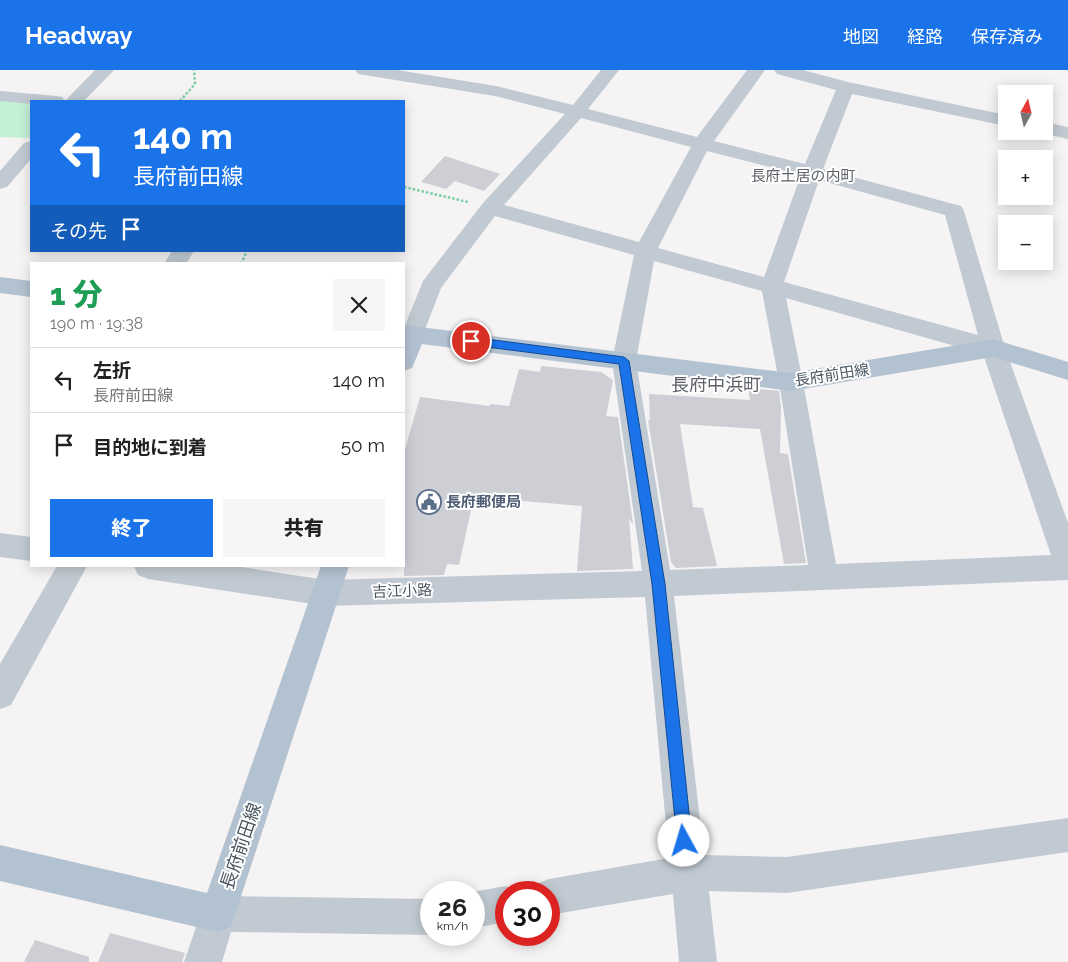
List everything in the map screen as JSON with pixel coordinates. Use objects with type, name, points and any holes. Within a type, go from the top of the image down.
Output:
[{"type":"main road","points":[[0,285],[30,289]]},
{"type":"main road","name":"長府前田線","points":[[408,333],[791,382],[993,348],[1068,371]]},
{"type":"main road","points":[[405,355],[408,333]]},
{"type":"main road","name":"長府前田線","points":[[218,914],[331,580]]},
{"type":"main road","points":[[0,863],[218,914]]},
{"type":"street","points":[[75,100],[106,70]]},
{"type":"street","points":[[364,70],[496,91],[812,172],[954,211],[993,348],[1068,562]]},
{"type":"street","points":[[408,333],[431,286],[490,208],[576,113],[610,70]]},
{"type":"street","points":[[698,962],[658,584],[624,361],[645,252],[701,145],[756,70]]},
{"type":"street","points":[[783,70],[846,87],[998,118]]},
{"type":"street","points":[[824,577],[791,382],[772,286],[812,172],[846,87]]},
{"type":"street","points":[[0,96],[45,100]]},
{"type":"street","points":[[1053,130],[1068,133]]},
{"type":"street","points":[[0,183],[30,149]]},
{"type":"street","points":[[490,208],[993,348]]},
{"type":"street","points":[[0,545],[30,549]]},
{"type":"street","points":[[0,694],[73,567]]},
{"type":"street","name":"吉江小路","points":[[161,567],[331,580],[658,584],[1068,567]]},
{"type":"street","points":[[560,895],[688,873],[787,875],[1068,835]]},
{"type":"street","points":[[203,962],[218,914],[420,917]]},
{"type":"path","points":[[181,100],[195,84],[194,70]]},
{"type":"path","points":[[405,187],[490,208]]},
{"type":"green space","points":[[0,96],[45,100],[30,100],[30,138],[0,137]]},
{"type":"building","points":[[445,156],[500,174],[484,191],[455,181],[446,189],[421,182]]},
{"type":"building","points":[[541,366],[601,372],[613,380],[606,416],[618,417],[633,524],[629,519],[633,569],[577,571],[582,506],[474,497],[459,565],[447,564],[444,575],[404,576],[405,450],[420,397],[490,406],[490,404],[509,406],[519,369],[540,372]]},
{"type":"building","points":[[748,388],[779,391],[781,407],[780,453],[788,454],[806,563],[784,564],[760,429],[680,424],[693,507],[703,508],[717,566],[676,568],[671,562],[648,420],[650,421],[649,394],[750,400]]},
{"type":"building","points":[[110,933],[185,953],[182,962],[98,962]]},
{"type":"building","points":[[35,940],[89,957],[89,962],[24,962]]},
{"type":"place","name":"長府郵便局","points":[[429,502]]},
{"type":"district","name":"長府土居の内町","points":[[803,176]]},
{"type":"district","name":"長府中浜町","points":[[716,385]]},
{"type":"route","points":[[471,341],[624,361],[658,584],[684,841]]}]
